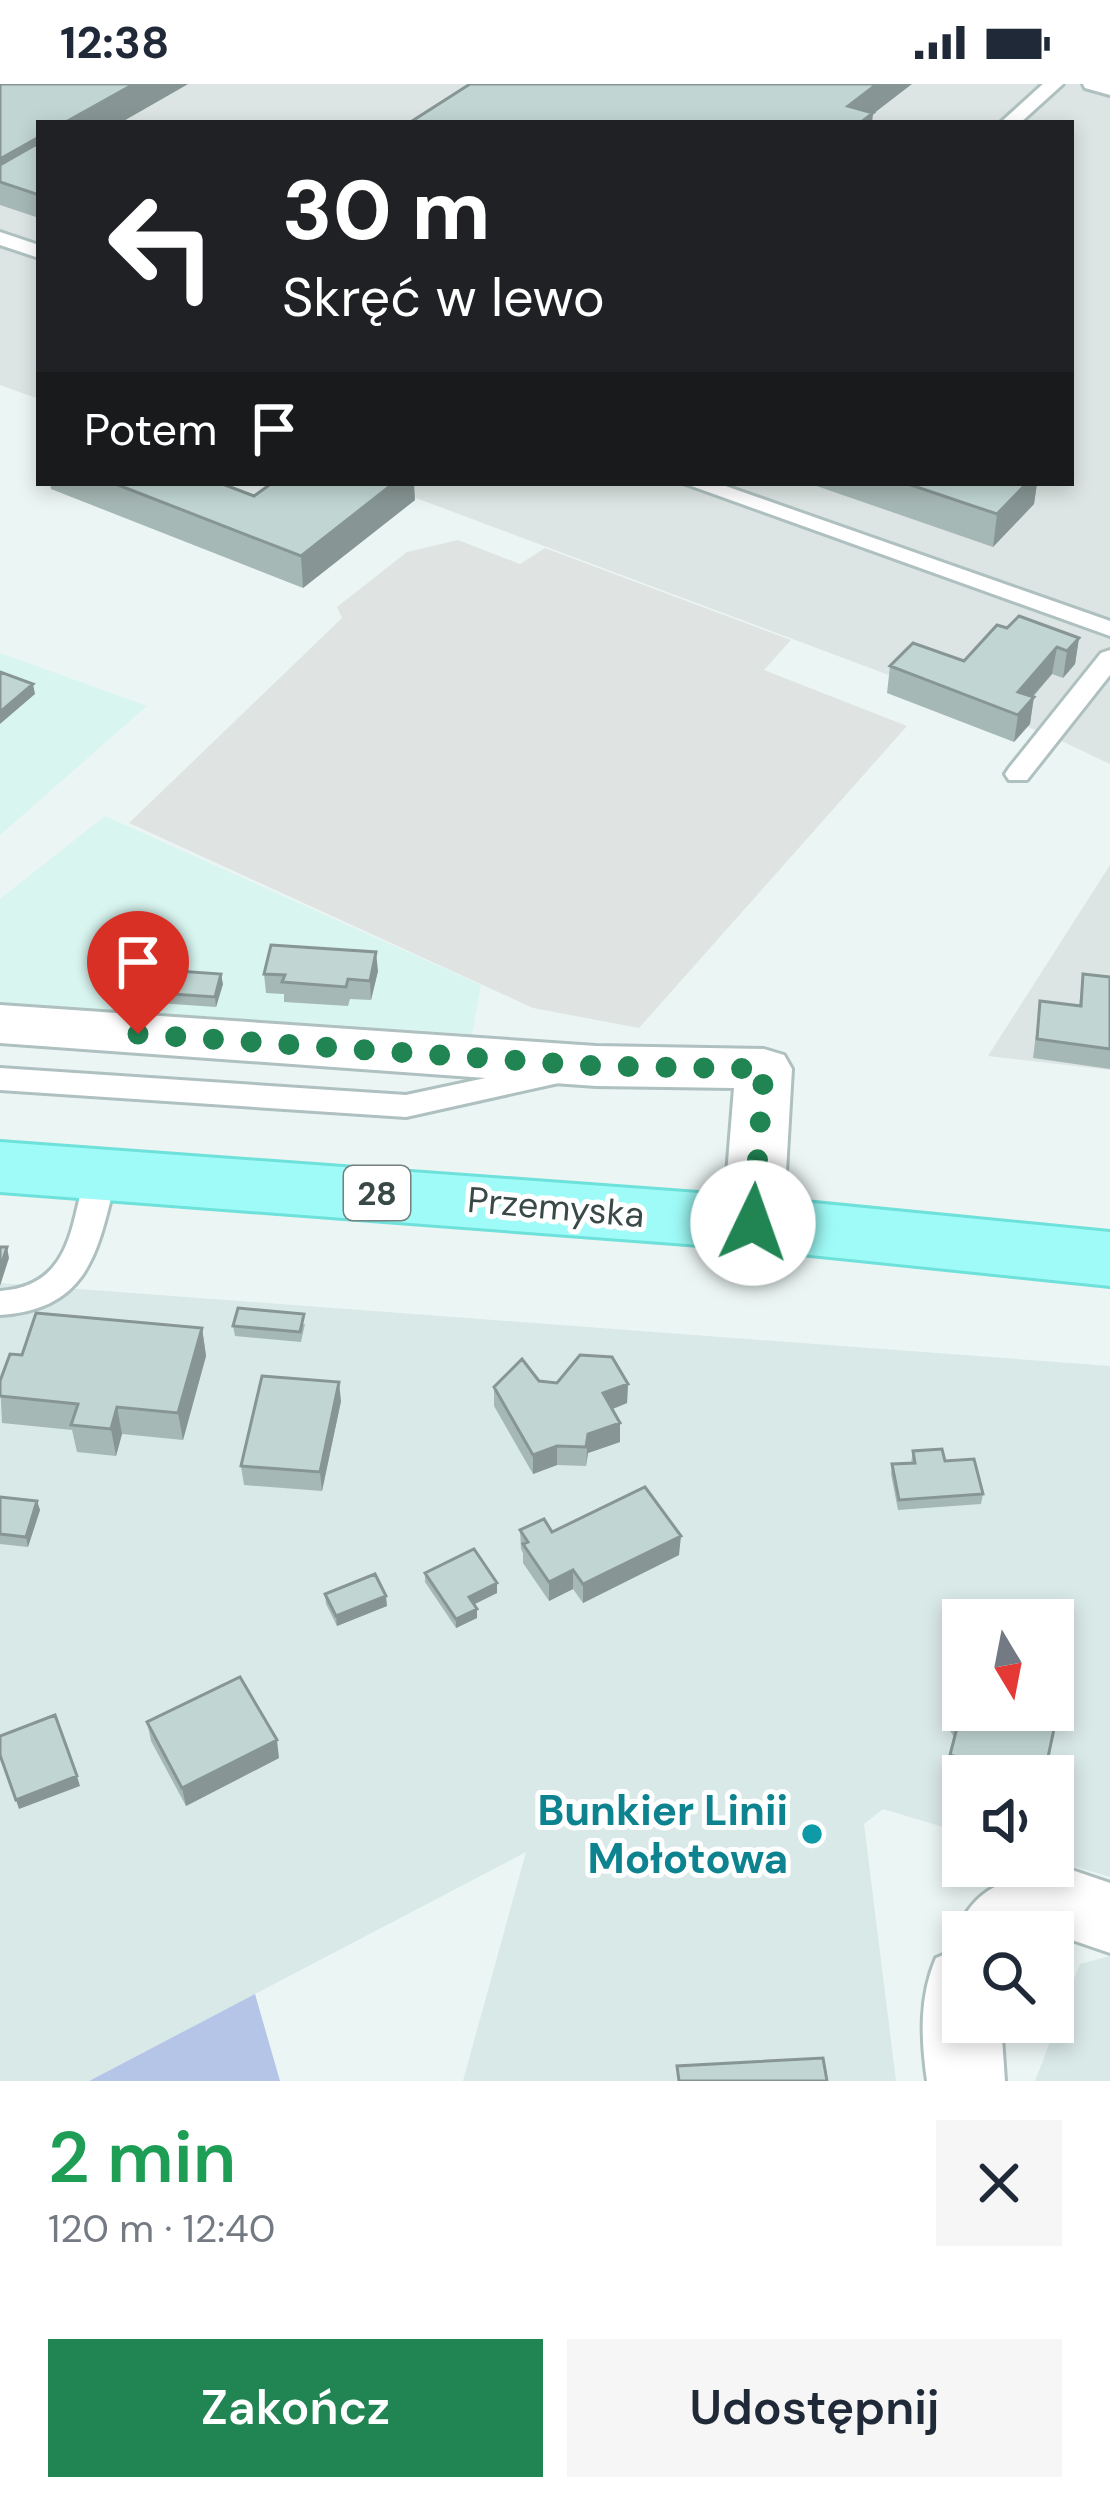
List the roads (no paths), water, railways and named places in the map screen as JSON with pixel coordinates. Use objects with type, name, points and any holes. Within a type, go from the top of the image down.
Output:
[{"type":"main road","name":"Przemyska","points":[[0,1167],[753,1223],[1110,1259]]},
{"type":"street","points":[[0,1024],[596,1066],[764,1069],[753,1223]]},
{"type":"street","points":[[1039,1911],[1069,1904],[1110,1918]]},
{"type":"street","points":[[965,2043],[966,2081]]},
{"type":"lane","points":[[1012,120],[1054,84]]},
{"type":"lane","points":[[1092,84],[1110,88]]},
{"type":"lane","points":[[0,238],[36,251]]},
{"type":"lane","points":[[704,486],[1110,629]]},
{"type":"lane","points":[[1018,774],[1110,658]]},
{"type":"lane","points":[[0,1079],[406,1106],[596,1066]]},
{"type":"lane","points":[[0,1303],[44,1298],[73,1270],[101,1174]]},
{"type":"place","name":"Bunkier Linii Mołotowa","points":[[812,1834]]}]
